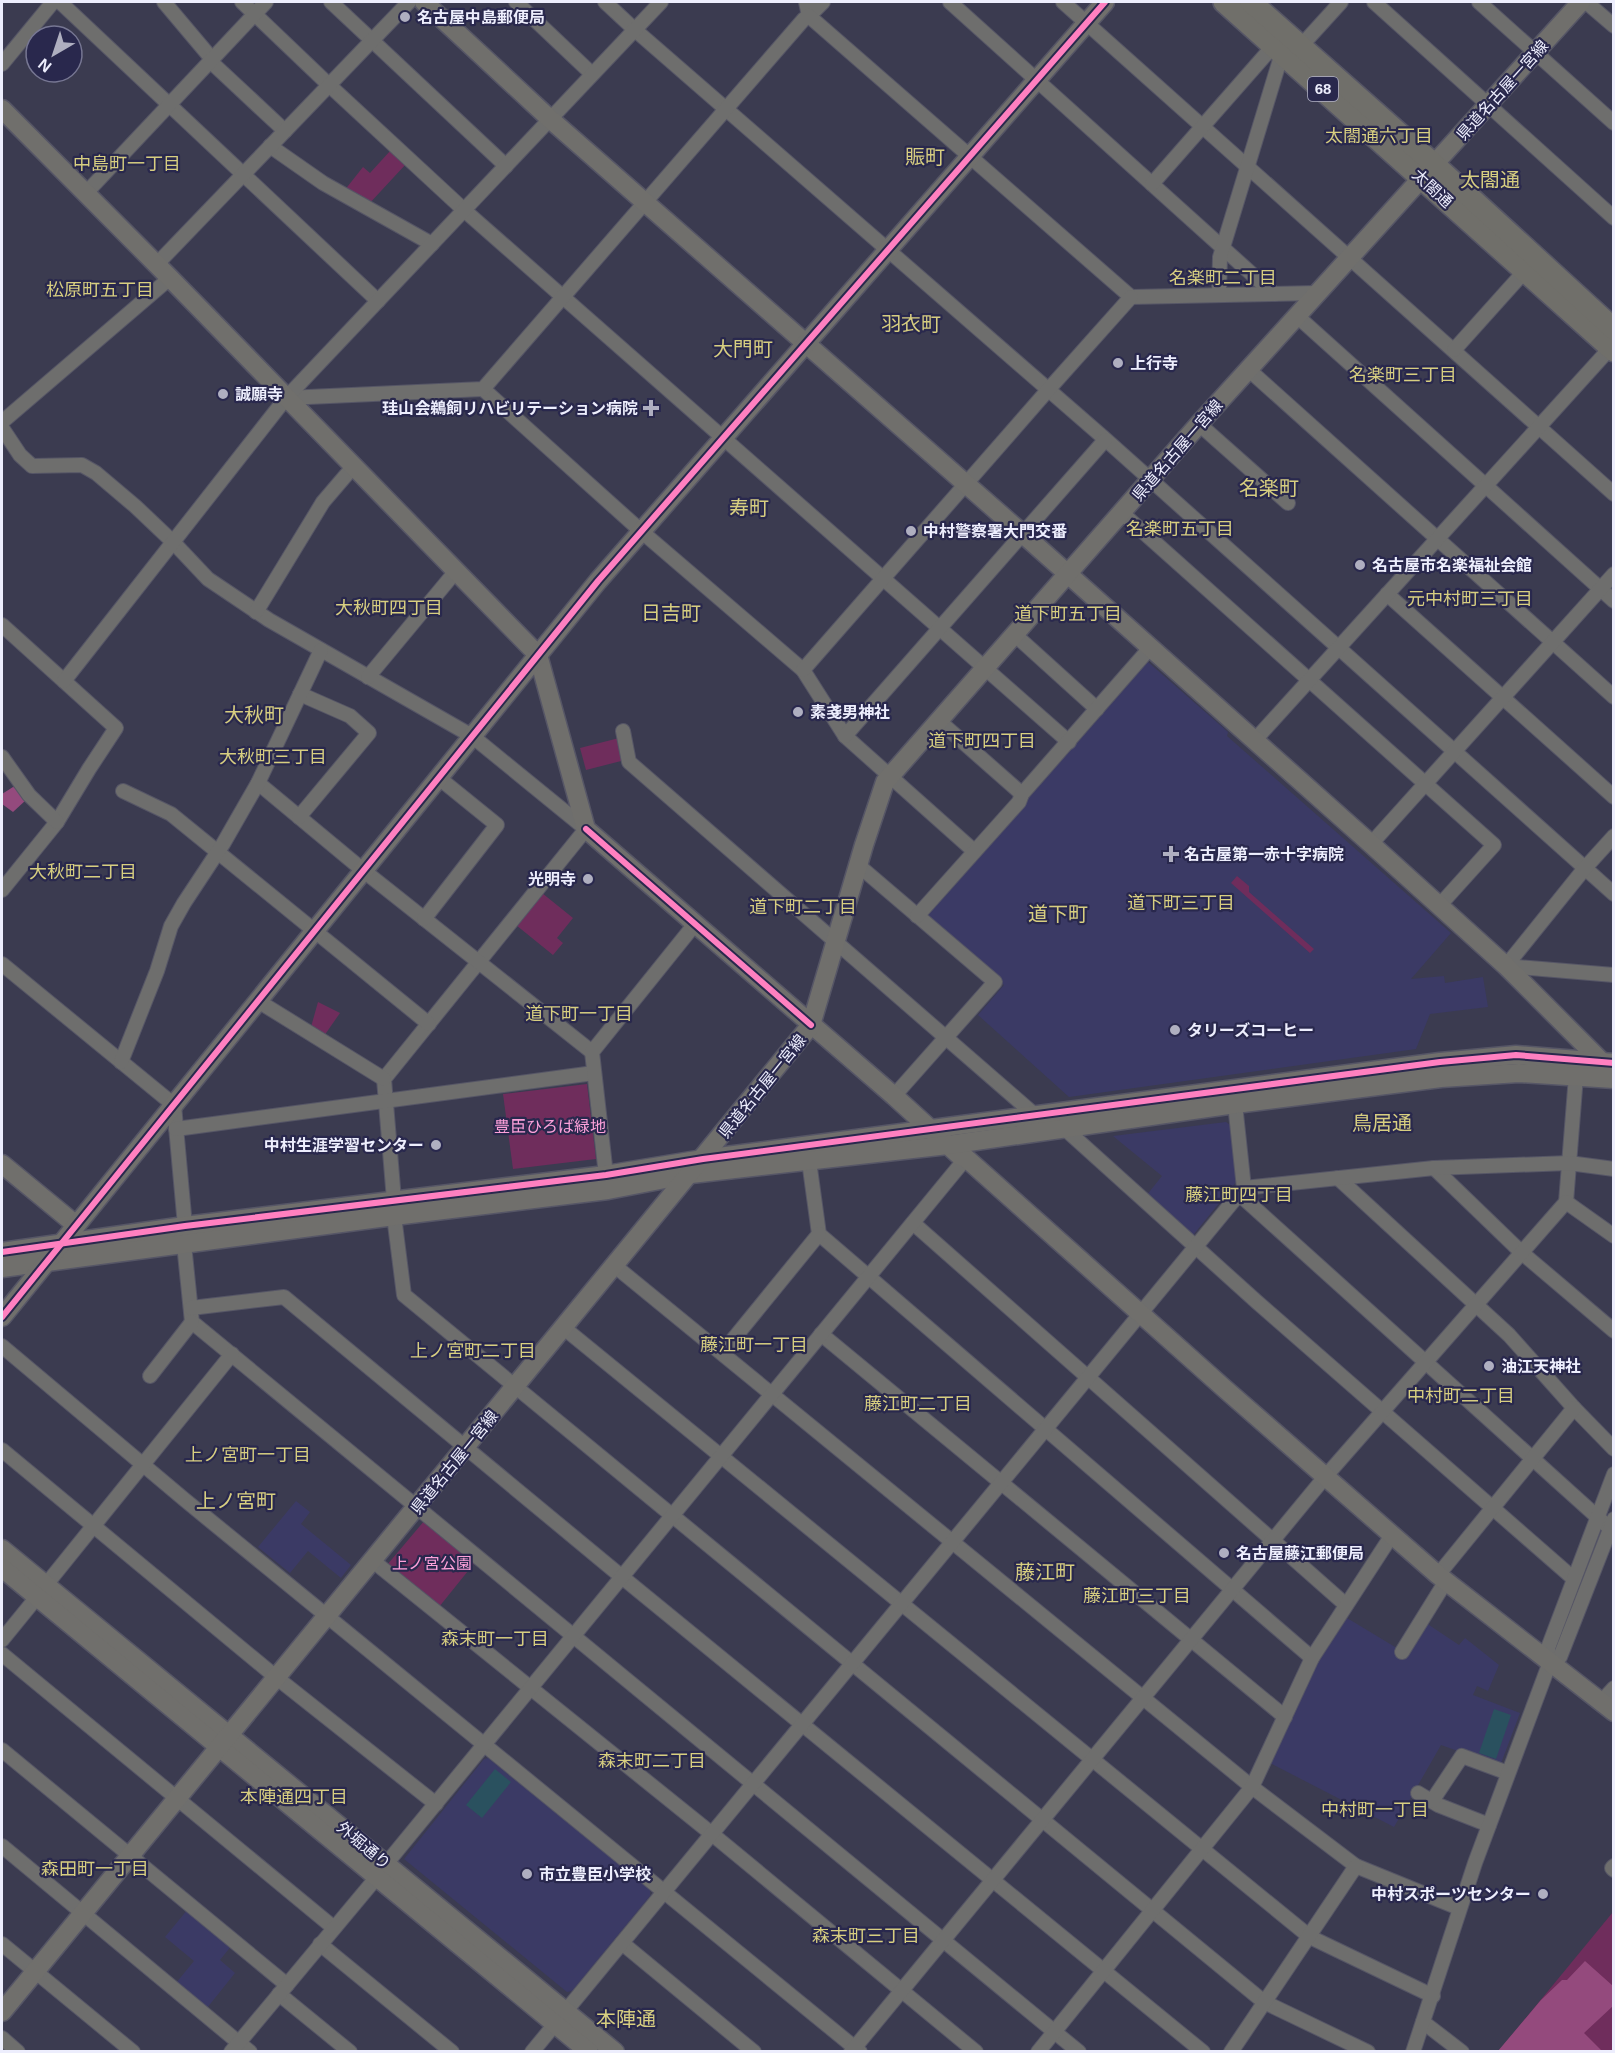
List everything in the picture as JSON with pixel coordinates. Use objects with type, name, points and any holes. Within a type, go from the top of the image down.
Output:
[{"type":"main road","name":"太閤通","points":[[1224,2],[1286,48],[1428,171],[1613,343]]},
{"type":"main road","name":"太閤通","points":[[1251,2],[1286,48]]},
{"type":"main road","name":"太閤通","points":[[1428,171],[1524,272],[1613,343]]},
{"type":"street","points":[[2,64],[53,2]]},
{"type":"street","points":[[60,2],[378,301]]},
{"type":"street","points":[[164,2],[212,60],[285,131]]},
{"type":"street","points":[[242,2],[328,86],[464,210],[1069,742]]},
{"type":"street","points":[[86,193],[266,2]]},
{"type":"street","points":[[331,2],[506,166]]},
{"type":"street","points":[[157,264],[409,2]]},
{"type":"street","points":[[424,2],[644,203],[1023,534],[1371,844],[1506,966],[1609,1066]]},
{"type":"street","points":[[516,2],[592,74]]},
{"type":"street","points":[[605,2],[1105,440],[1614,894]]},
{"type":"street","points":[[64,681],[286,398],[661,2]]},
{"type":"street","points":[[806,2],[809,16],[1131,297],[1317,293]]},
{"type":"street","points":[[483,388],[804,19],[823,2]]},
{"type":"street","points":[[950,2],[1274,294]]},
{"type":"street","points":[[1063,2],[1614,494]]},
{"type":"street","points":[[2,1314],[364,871],[597,581],[1105,2]]},
{"type":"street","points":[[1152,184],[1202,127],[1286,48],[1341,2]]},
{"type":"street","points":[[1374,2],[1614,218]]},
{"type":"street","points":[[1479,2],[1614,123]]},
{"type":"street","name":"県道名古屋一宮線","points":[[2,2012],[704,1159],[811,1025],[885,782],[1248,369],[1581,2]]},
{"type":"street","points":[[1587,2],[1614,26]]},
{"type":"street","points":[[1219,295],[1220,257],[1286,48]]},
{"type":"street","points":[[2,109],[157,264],[538,655],[586,829]]},
{"type":"street","points":[[270,146],[323,183],[432,244]]},
{"type":"street","points":[[1454,350],[1524,272]]},
{"type":"street","points":[[2,422],[170,278]]},
{"type":"street","points":[[803,670],[1131,297]]},
{"type":"street","points":[[1297,316],[1614,601]]},
{"type":"street","points":[[1254,741],[1613,343]]},
{"type":"street","points":[[1248,369],[1614,697]]},
{"type":"street","points":[[286,398],[483,388],[641,531],[803,670],[845,736],[974,851]]},
{"type":"street","points":[[1199,424],[1288,503]]},
{"type":"street","points":[[2,428],[20,455],[32,466],[82,465],[96,473],[135,506],[208,579],[256,612],[472,736],[586,829],[960,1156],[966,1158],[1140,1314],[1442,1578],[1607,1707],[1614,1688]]},
{"type":"street","points":[[845,736],[1105,440]]},
{"type":"street","points":[[256,612],[323,502],[353,467]]},
{"type":"street","points":[[1122,513],[1494,845],[1439,906]]},
{"type":"street","points":[[368,677],[456,571]]},
{"type":"street","points":[[1371,844],[1614,574]]},
{"type":"street","points":[[1387,594],[1614,797]]},
{"type":"street","points":[[2,624],[116,728],[57,822],[2,890]]},
{"type":"street","points":[[1014,634],[1097,709]]},
{"type":"street","points":[[917,916],[1019,802],[1022,794],[1150,648]]},
{"type":"street","points":[[121,1062],[157,971],[171,926],[258,783],[321,650]]},
{"type":"street","points":[[299,817],[369,733],[350,716],[300,694]]},
{"type":"street","points":[[938,720],[1022,794]]},
{"type":"street","points":[[623,731],[629,762],[1036,1116]]},
{"type":"street","points":[[2,757],[29,795],[57,822]]},
{"type":"street","points":[[424,919],[497,825],[439,778]]},
{"type":"street","points":[[258,783],[364,871],[592,1052]]},
{"type":"street","points":[[123,790],[171,814],[429,1024]]},
{"type":"street","points":[[586,829],[384,1079],[394,1208],[404,1295],[671,1517],[1264,2002],[1368,2052]]},
{"type":"street","points":[[1506,966],[1584,868],[1614,836]]},
{"type":"street","points":[[858,865],[995,982],[894,1096]]},
{"type":"street","points":[[606,1176],[592,1052],[695,924]]},
{"type":"street","points":[[2,964],[174,1105],[185,1226]]},
{"type":"street","points":[[1506,966],[1614,975]]},
{"type":"street","points":[[258,1001],[384,1079]]},
{"type":"street","points":[[2,1268],[184,1244],[704,1159],[1440,1062],[1516,1055],[1609,1066]]},
{"type":"street","points":[[176,1129],[594,1073]]},
{"type":"street","points":[[2,1252],[185,1226],[608,1190],[691,1174],[948,1145],[1234,1104],[1441,1078],[1519,1073],[1614,1079]]},
{"type":"street","points":[[2,1346],[143,1465],[855,2050],[1231,1588],[1382,1410],[1566,1202],[1576,1076]]},
{"type":"street","points":[[1234,1104],[1241,1191],[1532,1460],[1597,1518],[1612,1527],[1560,1657],[1550,1662]]},
{"type":"street","points":[[1064,1128],[1195,1247],[1574,1579]]},
{"type":"street","points":[[235,2047],[966,1158]]},
{"type":"street","points":[[809,1161],[819,1234],[1312,1658]]},
{"type":"street","points":[[532,2052],[1241,1191],[1434,1168],[1569,1163],[1614,1169]]},
{"type":"street","points":[[2,1164],[76,1225]]},
{"type":"street","points":[[1434,1168],[1521,1252],[1614,1331]]},
{"type":"street","points":[[1338,1178],[1509,1335],[1614,1449]]},
{"type":"street","points":[[1566,1202],[1614,1236]]},
{"type":"street","points":[[913,1223],[1346,1605]]},
{"type":"street","points":[[722,1353],[819,1234]]},
{"type":"street","points":[[184,1244],[192,1315],[232,1354],[1079,2052]]},
{"type":"street","points":[[615,1266],[1252,1787],[1356,1866],[1459,1908]]},
{"type":"street","points":[[150,1376],[192,1315],[284,1297],[1203,2052]]},
{"type":"street","points":[[564,1328],[1310,1937],[1433,1996]]},
{"type":"street","points":[[821,1334],[1285,1717]]},
{"type":"street","points":[[2,1640],[232,1354]]},
{"type":"street","points":[[1402,1652],[1442,1578],[1493,1508],[1574,1408]]},
{"type":"street","points":[[2,1450],[277,1678],[436,1804]]},
{"type":"street","points":[[1413,2052],[1433,1996],[1459,1908],[1550,1662],[1548,1648],[1614,1474]]},
{"type":"street","points":[[1038,2052],[1252,1787],[1312,1658],[1392,1535]]},
{"type":"street","name":"外堀通り","points":[[2,1549],[41,1591],[561,2018],[615,2052]]},
{"type":"street","points":[[373,1562],[712,1834],[976,2052]]},
{"type":"street","name":"外堀通り","points":[[2,1568],[41,1591]]},
{"type":"street","points":[[2,1653],[334,1928]]},
{"type":"street","points":[[2,1750],[130,1856],[283,1989],[350,2052]]},
{"type":"street","points":[[1432,1801],[1462,1756],[1508,1773]]},
{"type":"street","points":[[1418,1793],[1489,1825]]},
{"type":"street","points":[[2,1846],[235,2047],[250,2052]]},
{"type":"street","points":[[1231,2052],[1356,1866]]},
{"type":"street","points":[[622,1943],[754,2052]]},
{"type":"street","points":[[2,1944],[133,2052]]},
{"type":"street","points":[[320,1944],[452,2052]]},
{"type":"street","name":"外堀通り","points":[[561,2018],[589,2052]]},
{"type":"street","points":[[1423,2022],[1462,2052]]},
{"type":"street","points":[[2,2038],[18,2052]]},
{"type":"shaded area","name":"名古屋第一赤十字病院","points":[[1148,662],[1228,732],[1227,736],[1451,933],[1411,979],[1444,976],[1445,983],[1483,977],[1488,1007],[1430,1014],[1416,1049],[1069,1097],[978,1015],[1004,985],[926,915]]},
{"type":"shaded area","points":[[13,787],[17,788],[26,800],[13,812],[2,804],[2,794]]},
{"type":"shaded area","points":[[1226,1122],[1230,1125],[1237,1181],[1191,1235],[1146,1196],[1162,1176],[1113,1136]]},
{"type":"shaded area","points":[[296,1501],[310,1512],[301,1524],[351,1565],[341,1578],[308,1551],[290,1573],[258,1547]]},
{"type":"shaded area","points":[[1347,1618],[1405,1653],[1423,1621],[1459,1645],[1465,1638],[1499,1665],[1488,1691],[1477,1686],[1473,1695],[1520,1713],[1500,1766],[1441,1745],[1394,1827],[1270,1763],[1316,1666]]},
{"type":"shaded area","name":"市立豊臣小学校","points":[[488,1758],[650,1889],[650,1896],[572,1991],[567,1992],[404,1859],[484,1759]]},
{"type":"shaded area","points":[[188,1909],[232,1945],[220,1960],[235,1973],[207,2008],[176,1983],[194,1961],[165,1937]]},
{"type":"shaded area","points":[[1585,1961],[1613,1986],[1613,2006],[1584,2033],[1602,2051],[1498,2051],[1541,2000],[1562,1980],[1567,1980]]},
{"type":"green space","points":[[391,150],[406,164],[368,205],[344,191],[363,167],[370,173]]},
{"type":"green space","points":[[619,738],[625,760],[586,770],[580,748]]},
{"type":"green space","points":[[1237,876],[1249,886],[1249,892],[1314,949],[1310,953],[1231,883]]},
{"type":"green space","points":[[542,893],[573,918],[557,938],[563,943],[553,955],[516,925]]},
{"type":"green space","points":[[318,1002],[340,1013],[324,1036],[311,1027]]},
{"type":"green space","name":"豊臣ひろば緑地","points":[[587,1084],[596,1159],[513,1169],[503,1094]]},
{"type":"green space","name":"上ノ宮公園","points":[[425,1520],[476,1561],[439,1607],[387,1565]]},
{"type":"green space","points":[[1613,1912],[1613,2051],[1498,2052]]},
{"type":"water","points":[[1494,1709],[1511,1715],[1496,1759],[1479,1753]]},
{"type":"water","points":[[495,1769],[511,1782],[482,1818],[466,1805]]},
{"type":"cycle path","points":[[2,1317],[598,581],[1105,2]]},
{"type":"cycle path","points":[[586,829],[811,1025]]},
{"type":"cycle path","points":[[2,1252],[185,1226],[606,1175],[703,1159],[1440,1062],[1516,1055],[1614,1063]]},
{"type":"place","name":"名古屋中島郵便局","points":[[405,17]]},
{"type":"place","name":"上行寺","points":[[1118,363]]},
{"type":"place","name":"誠願寺","points":[[223,394]]},
{"type":"place","name":"珪山会鵜飼リハビリテーション病院","points":[[651,408]]},
{"type":"place","name":"中村警察署大門交番","points":[[911,531]]},
{"type":"place","name":"名古屋市名楽福祉会館","points":[[1360,565]]},
{"type":"place","name":"素戔男神社","points":[[798,712]]},
{"type":"place","name":"名古屋第一赤十字病院","points":[[1171,854]]},
{"type":"place","name":"光明寺","points":[[588,879]]},
{"type":"place","name":"タリーズコーヒー","points":[[1175,1030]]},
{"type":"place","name":"中村生涯学習センター","points":[[436,1145]]},
{"type":"place","name":"油江天神社","points":[[1489,1366]]},
{"type":"place","name":"名古屋藤江郵便局","points":[[1224,1553]]},
{"type":"place","name":"市立豊臣小学校","points":[[527,1874]]},
{"type":"place","name":"中村スポーツセンター","points":[[1543,1894]]},
{"type":"district","name":"太閤通六丁目","points":[[1379,136]]},
{"type":"district","name":"賑町","points":[[925,157]]},
{"type":"district","name":"中島町一丁目","points":[[127,164]]},
{"type":"district","name":"太閤通","points":[[1490,180]]},
{"type":"district","name":"名楽町二丁目","points":[[1223,278]]},
{"type":"district","name":"松原町五丁目","points":[[100,290]]},
{"type":"district","name":"羽衣町","points":[[911,324]]},
{"type":"district","name":"大門町","points":[[743,349]]},
{"type":"district","name":"名楽町三丁目","points":[[1403,375]]},
{"type":"district","name":"名楽町","points":[[1269,488]]},
{"type":"district","name":"寿町","points":[[749,508]]},
{"type":"district","name":"名楽町五丁目","points":[[1180,529]]},
{"type":"district","name":"元中村町三丁目","points":[[1470,599]]},
{"type":"district","name":"大秋町四丁目","points":[[389,608]]},
{"type":"district","name":"日吉町","points":[[671,613]]},
{"type":"district","name":"道下町五丁目","points":[[1068,614]]},
{"type":"district","name":"大秋町","points":[[254,715]]},
{"type":"district","name":"道下町四丁目","points":[[982,741]]},
{"type":"district","name":"大秋町三丁目","points":[[273,757]]},
{"type":"district","name":"大秋町二丁目","points":[[83,872]]},
{"type":"district","name":"道下町三丁目","points":[[1181,903]]},
{"type":"district","name":"道下町二丁目","points":[[803,907]]},
{"type":"district","name":"道下町","points":[[1058,914]]},
{"type":"district","name":"道下町一丁目","points":[[579,1014]]},
{"type":"district","name":"鳥居通","points":[[1382,1123]]},
{"type":"district","name":"藤江町四丁目","points":[[1239,1195]]},
{"type":"district","name":"藤江町一丁目","points":[[754,1345]]},
{"type":"district","name":"上ノ宮町二丁目","points":[[473,1351]]},
{"type":"district","name":"中村町二丁目","points":[[1461,1396]]},
{"type":"district","name":"藤江町二丁目","points":[[918,1404]]},
{"type":"district","name":"上ノ宮町一丁目","points":[[248,1455]]},
{"type":"district","name":"上ノ宮町","points":[[236,1501]]},
{"type":"district","name":"藤江町","points":[[1045,1572]]},
{"type":"district","name":"藤江町三丁目","points":[[1137,1596]]},
{"type":"district","name":"森末町一丁目","points":[[495,1639]]},
{"type":"district","name":"森末町二丁目","points":[[652,1761]]},
{"type":"district","name":"本陣通四丁目","points":[[294,1797]]},
{"type":"district","name":"中村町一丁目","points":[[1375,1810]]},
{"type":"district","name":"森田町一丁目","points":[[95,1869]]},
{"type":"district","name":"森末町三丁目","points":[[866,1936]]},
{"type":"district","name":"本陣通","points":[[626,2019]]}]
